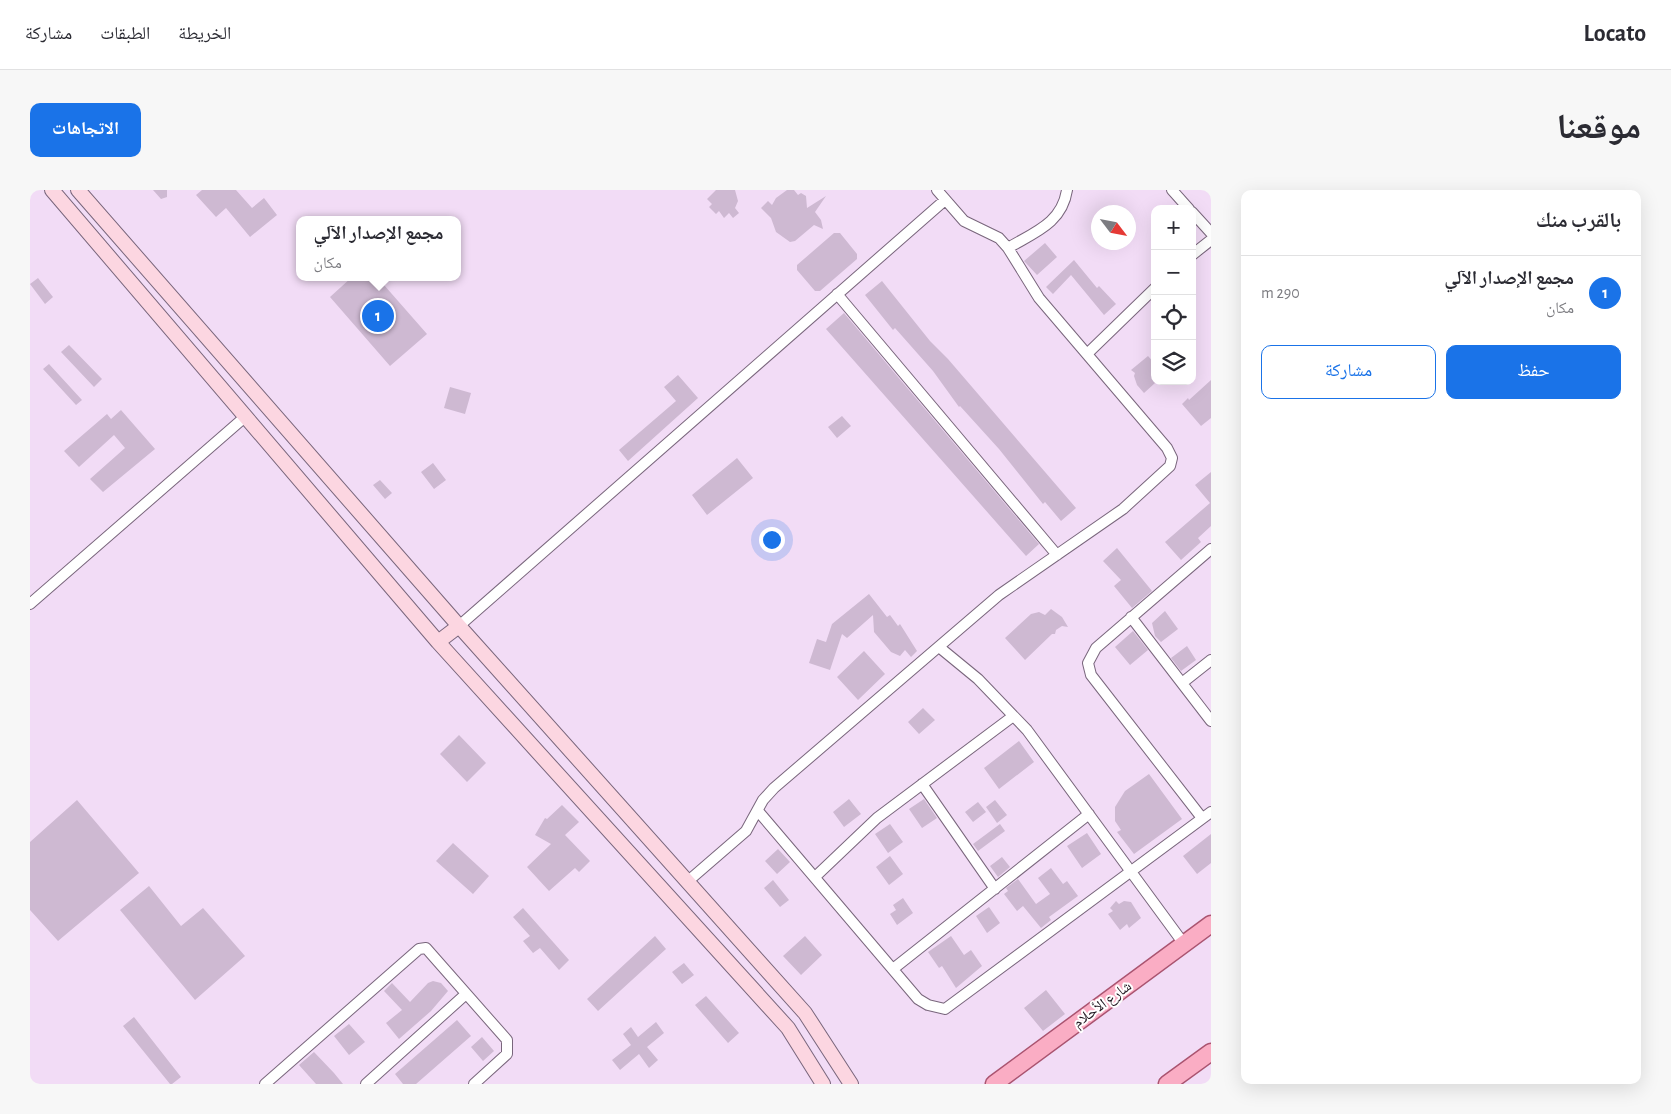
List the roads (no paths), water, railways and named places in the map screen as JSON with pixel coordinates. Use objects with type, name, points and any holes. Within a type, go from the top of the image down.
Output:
[{"type":"main road","points":[[52,190],[438,642],[788,1028],[823,1084]]},
{"type":"main road","points":[[78,190],[459,626],[805,1013],[851,1084]]},
{"type":"main road","points":[[438,642],[459,626]]},
{"type":"main road","name":"شارع الأحلام","points":[[994,1084],[1211,924]]},
{"type":"main road","points":[[727,959],[744,945]]},
{"type":"main road","points":[[1166,1084],[1211,1052]]},
{"type":"street","points":[[688,882],[746,831],[774,788],[999,595],[1122,509],[1170,466],[1172,458],[1167,448],[1039,298],[1008,248],[999,238],[964,221],[937,190]]},
{"type":"street","points":[[1008,248],[1055,218],[1065,204],[1067,190]]},
{"type":"street","points":[[1172,190],[1185,205]]},
{"type":"street","points":[[459,626],[945,200]]},
{"type":"street","points":[[1196,217],[1211,234]]},
{"type":"street","points":[[1196,252],[1211,240]]},
{"type":"street","points":[[1087,354],[1151,292]]},
{"type":"street","points":[[837,294],[1057,555]]},
{"type":"street","points":[[30,604],[246,416]]},
{"type":"street","points":[[1202,818],[1091,675],[1088,663],[1096,648],[1211,549]]},
{"type":"street","points":[[1131,618],[1211,721]]},
{"type":"street","points":[[939,647],[978,679],[1027,730],[1184,944]]},
{"type":"street","points":[[1182,683],[1211,660]]},
{"type":"street","points":[[814,877],[877,818],[1012,716]]},
{"type":"street","points":[[922,784],[995,889]]},
{"type":"street","points":[[758,811],[918,999],[928,1005],[945,1009],[1211,812]]},
{"type":"street","points":[[893,969],[1089,814]]},
{"type":"street","points":[[265,1084],[418,949],[426,948],[507,1040],[509,1048],[507,1054],[474,1084]]},
{"type":"street","points":[[366,1084],[466,994]]},
{"type":"street","points":[[274,1075],[282,1084]]},
{"type":"place","name":"مجمع الإصدار الآلي","points":[[378,316]]}]
